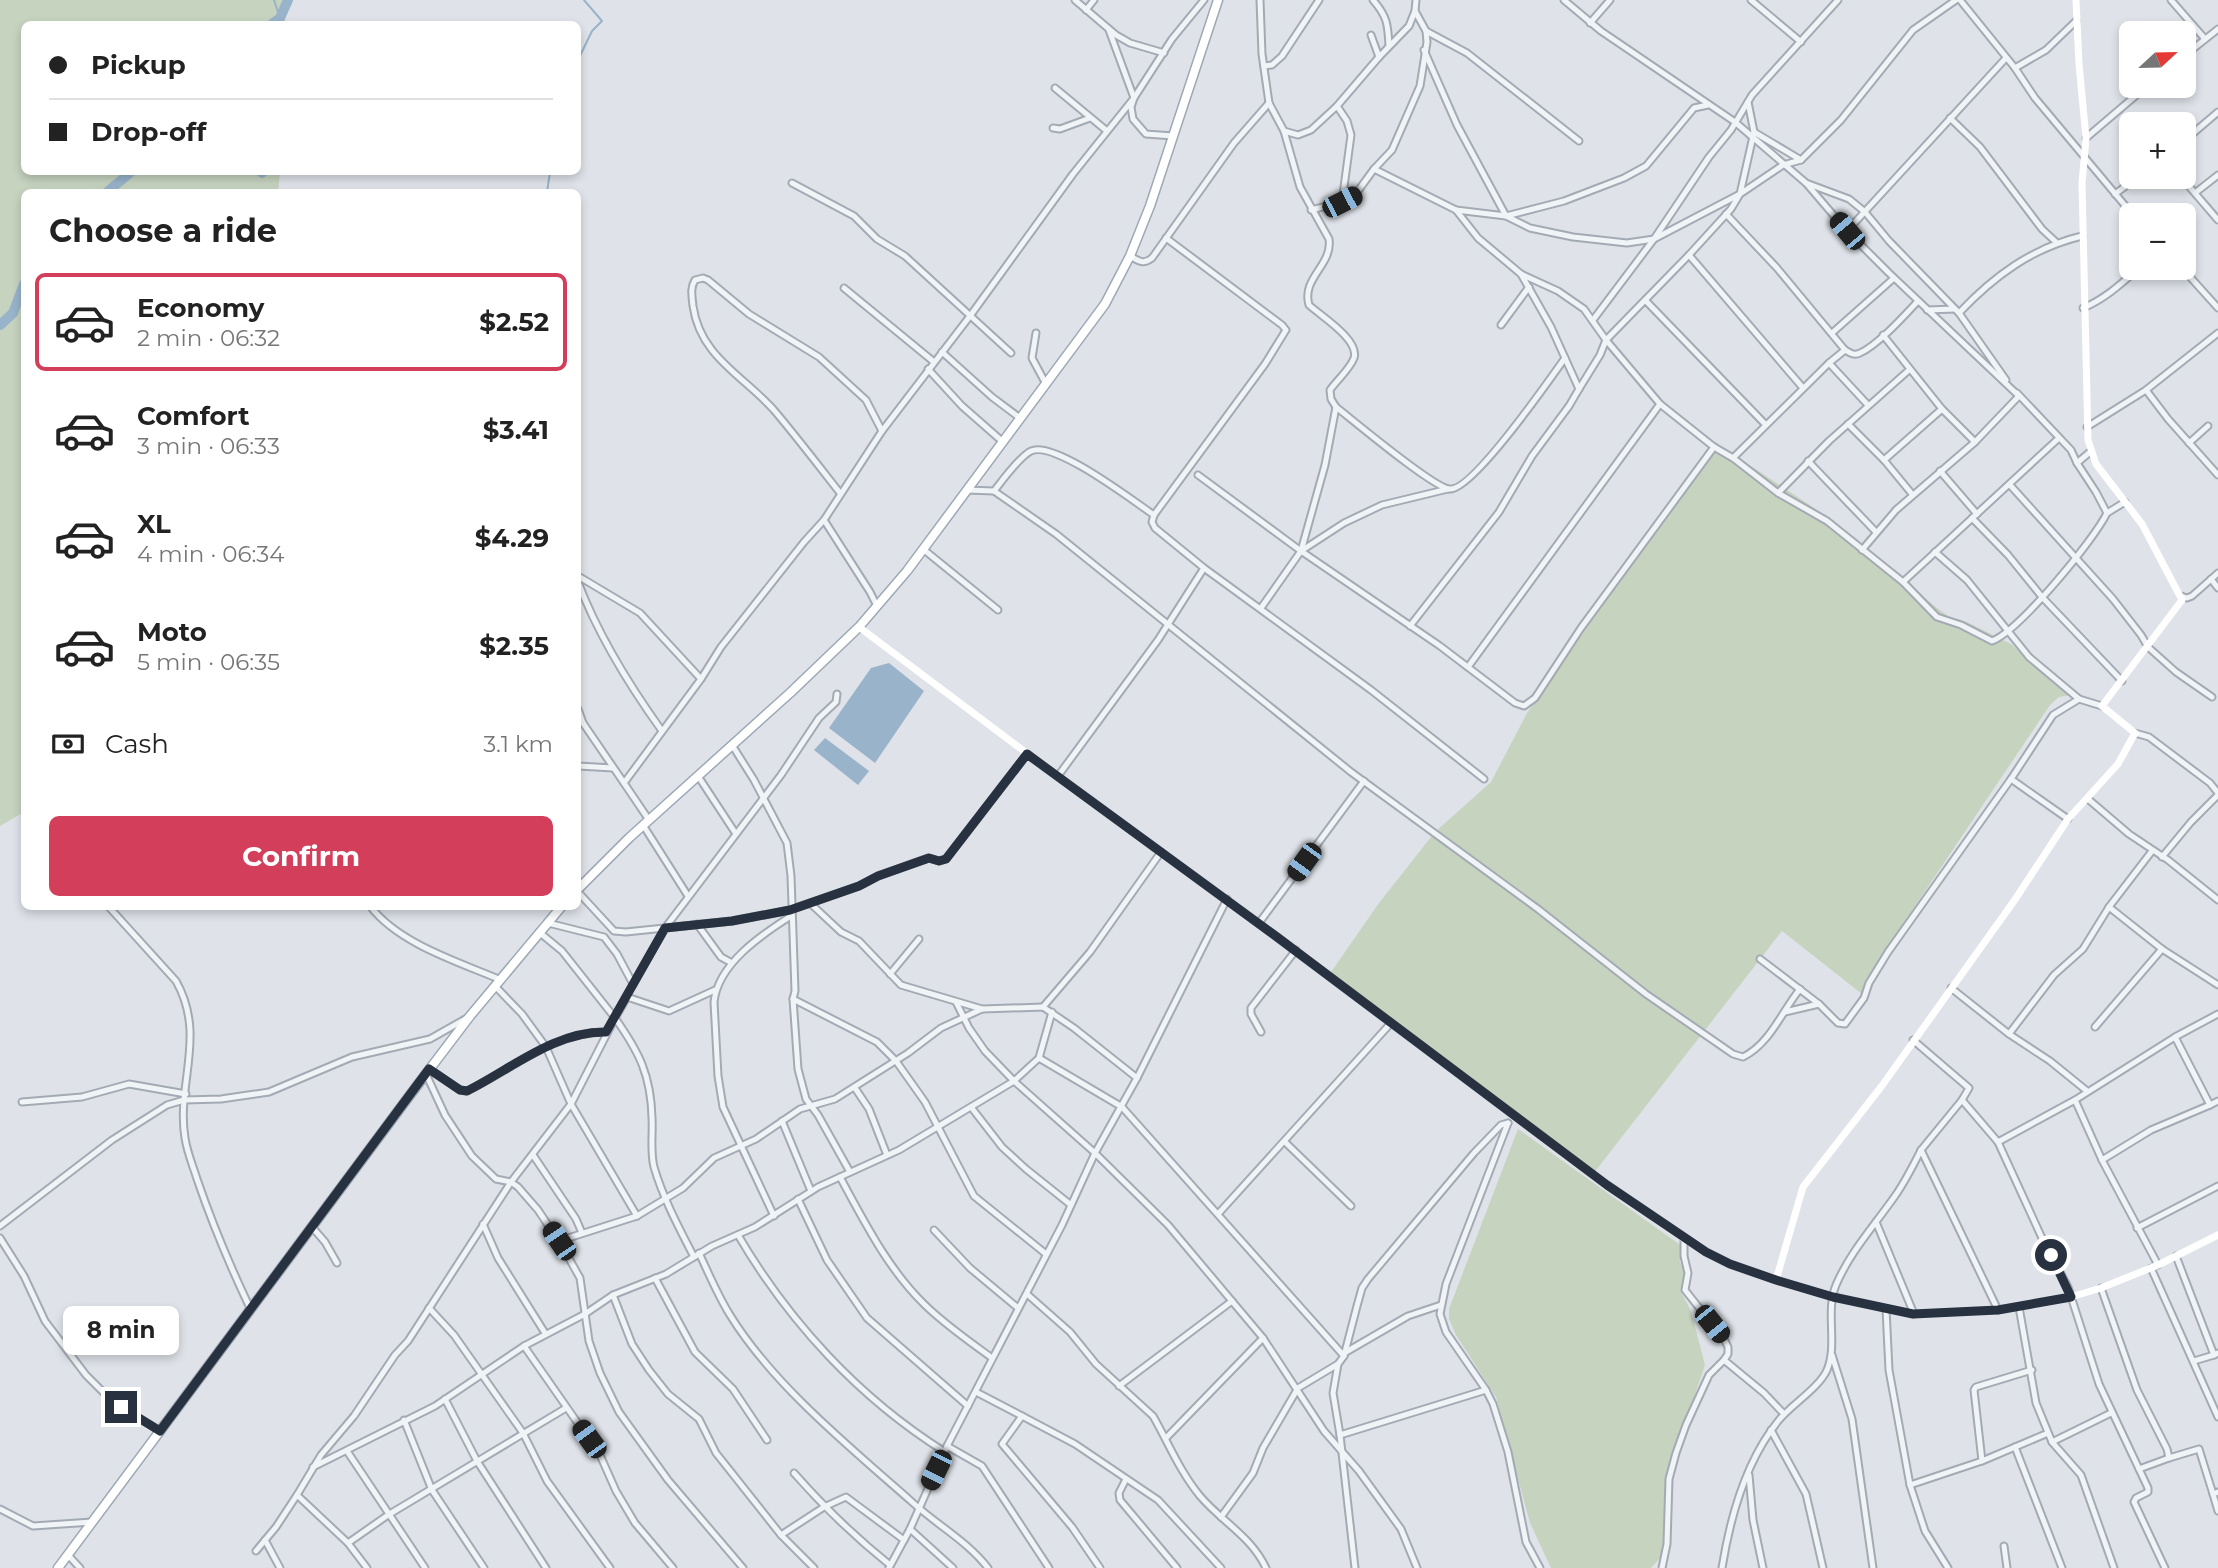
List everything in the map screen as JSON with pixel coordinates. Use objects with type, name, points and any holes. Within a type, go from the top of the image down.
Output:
[{"type":"main road","points":[[581,887],[646,823],[859,627],[923,549],[1105,304],[1130,256],[1150,206],[1219,0]]},
{"type":"main road","points":[[1776,1280],[1803,1187],[1875,1096],[2014,901],[2068,819],[2118,764],[2135,733],[2102,706],[2182,600],[2142,524],[2096,464],[2090,452],[2082,236],[2082,183],[2086,138],[2076,0]]},
{"type":"main road","points":[[859,627],[1027,754],[1296,950],[1597,1177],[1684,1239],[1730,1264],[1833,1297],[1913,1314],[1998,1310],[2071,1297],[2101,1288],[2218,1236]]},
{"type":"main road","points":[[58,1568],[470,1016],[559,910]]},
{"type":"street","points":[[1075,0],[1109,30],[1130,43],[1164,53]]},
{"type":"street","points":[[1086,10],[1094,0]]},
{"type":"street","points":[[624,783],[701,679],[721,647],[824,520],[882,430],[970,316],[1036,222],[1134,97],[1172,40],[1204,0]]},
{"type":"street","points":[[1260,0],[1269,103],[1284,131],[1300,187],[1329,239],[1330,248],[1325,261],[1310,281],[1307,299],[1309,305],[1350,340],[1354,348],[1352,362],[1330,390],[1331,399],[1335,407],[1425,476],[1448,489]]},
{"type":"street","points":[[1264,66],[1272,65],[1282,56],[1319,0]]},
{"type":"street","points":[[1373,0],[1384,13],[1389,46]]},
{"type":"street","points":[[1284,131],[1298,135],[1311,130],[1337,106],[1409,26],[1416,0]]},
{"type":"street","points":[[1563,0],[1590,23],[1754,136],[1806,183],[1847,231],[2019,396],[2071,450],[2107,513]]},
{"type":"street","points":[[1590,23],[1610,0]]},
{"type":"street","points":[[1751,0],[1801,42]]},
{"type":"street","points":[[1593,320],[1654,239],[1748,102],[1838,0]]},
{"type":"street","points":[[1374,169],[1456,209],[1506,216],[1530,228],[1627,243],[1654,239],[1740,194],[1783,165],[1801,160],[1841,120],[1913,30],[1958,0],[2123,203]]},
{"type":"street","points":[[2171,0],[2205,40]]},
{"type":"street","points":[[1311,210],[1342,202],[1355,195],[1392,150],[1418,94],[1427,42],[1426,31],[1415,11]]},
{"type":"street","points":[[2015,68],[2046,50],[2076,21]]},
{"type":"street","points":[[2196,47],[2218,29]]},
{"type":"street","points":[[1109,30],[1134,97],[1131,112],[1140,129],[1151,135],[1173,136]]},
{"type":"street","points":[[1426,31],[1467,53],[1579,141]]},
{"type":"street","points":[[1371,35],[1379,57]]},
{"type":"street","points":[[1424,50],[1457,125],[1506,216]]},
{"type":"street","points":[[1847,231],[2006,58]]},
{"type":"street","points":[[1055,88],[1107,131]]},
{"type":"street","points":[[2086,138],[2133,98]]},
{"type":"street","points":[[1410,626],[1499,512],[1532,456],[1569,406],[1600,355],[1606,340],[1689,255],[1740,194],[1754,136],[1748,102]]},
{"type":"street","points":[[1130,256],[1142,263],[1147,262],[1234,143],[1269,103]]},
{"type":"street","points":[[1506,216],[1564,201],[1636,172],[1646,166],[1694,108],[1709,105]]},
{"type":"street","points":[[1337,106],[1352,135],[1342,202]]},
{"type":"street","points":[[2196,131],[2218,112]]},
{"type":"street","points":[[1053,128],[1060,129],[1090,118]]},
{"type":"street","points":[[1950,118],[1980,147],[2042,229],[2056,242]]},
{"type":"street","points":[[1754,136],[1801,160]]},
{"type":"street","points":[[2195,193],[2218,175]]},
{"type":"street","points":[[792,183],[853,216],[877,239],[905,256],[1012,353]]},
{"type":"street","points":[[1806,183],[1849,199],[1865,212],[1889,241],[1957,311],[2019,396]]},
{"type":"street","points":[[2115,194],[2122,189]]},
{"type":"street","points":[[2192,189],[2217,216]]},
{"type":"street","points":[[1456,209],[1478,238],[1521,274],[1530,286],[1579,388]]},
{"type":"street","points":[[1726,214],[1752,239],[1845,350],[1853,355],[1860,354],[1919,301]]},
{"type":"street","points":[[1927,310],[1957,311],[2005,271],[2056,242],[2082,236]]},
{"type":"street","points":[[1166,238],[1286,330],[1265,364],[1154,515],[1152,522],[1155,528],[1204,568],[1371,690],[1484,779]]},
{"type":"street","points":[[1689,255],[1803,388]]},
{"type":"street","points":[[1521,274],[1558,290],[1584,309],[1606,340],[1660,404],[1714,447],[1778,493],[1827,521],[1903,582],[1937,617],[1961,625],[1992,641],[2008,631],[2042,597],[2076,559],[2102,525],[2107,513],[2125,502]]},
{"type":"street","points":[[1832,333],[1894,278]]},
{"type":"street","points":[[840,493],[775,412],[741,381],[705,341],[694,313],[691,291],[695,280],[708,280],[749,314],[812,351],[866,400],[882,430]]},
{"type":"street","points":[[2083,307],[2096,303],[2125,280]]},
{"type":"street","points":[[2193,280],[2218,309]]},
{"type":"street","points":[[1501,325],[1530,286]]},
{"type":"street","points":[[844,288],[934,362]]},
{"type":"street","points":[[1646,301],[1765,424]]},
{"type":"street","points":[[1037,333],[1032,358],[1046,384]]},
{"type":"street","points":[[2087,427],[2146,390],[2218,333]]},
{"type":"street","points":[[1883,335],[1942,409],[1975,442]]},
{"type":"street","points":[[1732,458],[1845,350]]},
{"type":"street","points":[[942,352],[1020,418]]},
{"type":"street","points":[[1301,551],[1344,523],[1382,505],[1458,488],[1471,477],[1538,396],[1565,358]]},
{"type":"street","points":[[1829,363],[1867,404]]},
{"type":"street","points":[[928,369],[962,406],[1003,442]]},
{"type":"street","points":[[1778,493],[1867,404],[1909,370]]},
{"type":"street","points":[[2146,390],[2218,475]]},
{"type":"street","points":[[1862,550],[1912,494],[1975,442],[2019,396]]},
{"type":"street","points":[[1468,667],[1660,404]]},
{"type":"street","points":[[1261,608],[1301,551],[1325,465],[1335,407]]},
{"type":"street","points":[[1884,460],[1942,409]]},
{"type":"street","points":[[1847,424],[1884,460],[1912,494]]},
{"type":"street","points":[[2189,443],[2208,426]]},
{"type":"street","points":[[1903,582],[2059,438]]},
{"type":"street","points":[[1198,475],[1515,703],[1524,706],[1531,703],[1581,628],[1714,447]]},
{"type":"street","points":[[994,491],[1028,453],[1044,450],[1099,477],[1154,515]]},
{"type":"street","points":[[2077,463],[2090,452]]},
{"type":"street","points":[[1808,461],[1876,532]]},
{"type":"street","points":[[1940,471],[2042,597],[2122,681]]},
{"type":"street","points":[[2010,485],[2113,599],[2148,647],[2176,672],[2213,697]]},
{"type":"street","points":[[966,490],[994,491],[1056,534],[1364,781],[1538,909],[1646,994],[1733,1054],[1746,1057],[1773,1029],[1800,989]]},
{"type":"street","points":[[824,520],[877,606]]},
{"type":"street","points":[[923,549],[998,610]]},
{"type":"street","points":[[1935,552],[1967,580],[2029,657],[2079,699],[2102,706]]},
{"type":"street","points":[[1058,776],[1158,640],[1204,568]]},
{"type":"street","points":[[2181,596],[2192,596],[2218,573]]},
{"type":"street","points":[[581,578],[640,613],[701,679]]},
{"type":"street","points":[[2211,579],[2218,588]]},
{"type":"street","points":[[581,589],[599,630],[662,730]]},
{"type":"street","points":[[256,1551],[297,1495],[313,1467],[354,1416],[429,1308],[510,1182],[571,1104],[606,1032],[665,928],[819,718],[836,702],[837,694]]},
{"type":"street","points":[[1760,959],[1819,1004],[1839,1023],[1845,1024],[1857,1010],[1888,951],[2011,779],[2053,715],[2079,699]]},
{"type":"street","points":[[581,722],[624,783],[688,897]]},
{"type":"street","points":[[2135,733],[2148,737],[2192,769],[2210,783],[2218,794],[2162,857]]},
{"type":"street","points":[[732,745],[787,843],[791,876],[795,991],[793,999],[798,1069],[810,1105],[850,1172]]},
{"type":"street","points":[[774,1216],[723,1107],[714,1031],[715,990],[732,963],[791,913],[929,858],[939,861],[946,859],[1027,754]]},
{"type":"street","points":[[581,766],[613,768]]},
{"type":"street","points":[[698,776],[736,834]]},
{"type":"street","points":[[2011,779],[2068,819]]},
{"type":"street","points":[[1259,923],[1364,781]]},
{"type":"street","points":[[2088,799],[2109,819],[2218,900]]},
{"type":"street","points":[[2009,1034],[2054,975],[2082,949],[2109,906],[2152,851]]},
{"type":"street","points":[[1043,1007],[1090,953],[1161,852]]},
{"type":"street","points":[[581,893],[614,931]]},
{"type":"street","points":[[794,1473],[824,1507],[890,1567],[946,1449],[1027,1294],[1095,1153],[1122,1107],[1227,899]]},
{"type":"street","points":[[811,904],[841,932],[859,941],[901,985],[982,1009],[1043,1007],[1137,1078]]},
{"type":"street","points":[[2109,906],[2162,949],[2218,985]]},
{"type":"street","points":[[112,910],[176,981],[181,990],[192,1045],[185,1097],[187,1148],[231,1269],[250,1308]]},
{"type":"street","points":[[373,910],[381,920],[430,950],[498,983],[546,1047],[571,1104],[637,1216]]},
{"type":"street","points":[[604,937],[614,931],[635,932],[791,913]]},
{"type":"street","points":[[548,923],[604,937],[634,984]]},
{"type":"street","points":[[697,924],[721,957],[732,963]]},
{"type":"street","points":[[539,932],[562,951],[637,1050],[651,1091],[654,1165],[666,1197],[731,1317],[765,1361],[803,1403],[918,1508],[975,1551],[988,1568]]},
{"type":"street","points":[[890,974],[919,939]]},
{"type":"street","points":[[2095,1027],[2162,949]]},
{"type":"street","points":[[1261,1032],[1251,1014],[1251,1008],[1296,950]]},
{"type":"street","points":[[1951,988],[2087,1091]]},
{"type":"street","points":[[627,997],[668,1011],[715,990]]},
{"type":"street","points":[[793,999],[877,1042],[896,1061],[939,1126],[974,1196],[1046,1254]]},
{"type":"street","points":[[956,1002],[985,1051],[1168,1225],[1263,1338],[1324,1431],[1342,1450],[1401,1529],[1417,1568]]},
{"type":"street","points":[[1785,1012],[1819,1004]]},
{"type":"street","points":[[559,1241],[637,1216],[683,1188],[713,1158],[756,1139],[800,1109],[835,1099],[855,1088],[941,1028],[982,1009]]},
{"type":"street","points":[[313,1467],[445,1399],[545,1333],[585,1314],[613,1295],[655,1278],[774,1216],[811,1191],[887,1155],[1014,1081],[1039,1058],[1052,1012]]},
{"type":"street","points":[[1998,1142],[2075,1100],[2175,1037],[2218,1014]]},
{"type":"street","points":[[22,1102],[82,1097],[129,1084],[185,1097],[221,1099],[269,1092],[352,1058],[430,1039],[470,1016]]},
{"type":"street","points":[[1218,1214],[1391,1023]]},
{"type":"street","points":[[428,1072],[463,1092],[546,1047],[580,1035],[606,1032]]},
{"type":"street","points":[[2175,1037],[2210,1105]]},
{"type":"street","points":[[1722,1568],[1727,1533],[1749,1472],[1771,1430],[1784,1414],[1819,1382],[1828,1369],[1833,1297],[1849,1261],[1863,1236],[1906,1180],[1921,1150],[1969,1088],[1913,1040]]},
{"type":"street","points":[[1039,1058],[1122,1107],[1345,1354]]},
{"type":"street","points":[[428,1072],[461,1141],[496,1179],[502,1195]]},
{"type":"street","points":[[855,1088],[869,1109],[887,1155]]},
{"type":"street","points":[[0,1226],[112,1140],[167,1105],[185,1097]]},
{"type":"street","points":[[1962,1100],[1998,1142],[2071,1297],[2111,1413],[2148,1490],[2134,1502],[2165,1568]]},
{"type":"street","points":[[2075,1100],[2137,1228],[2218,1417]]},
{"type":"street","points":[[2102,1160],[2151,1130],[2218,1101]]},
{"type":"street","points":[[971,1107],[1002,1147],[1026,1170],[1071,1205]]},
{"type":"street","points":[[1513,1114],[1457,1254],[1440,1314],[1447,1332],[1493,1404],[1508,1452],[1526,1542],[1540,1568]]},
{"type":"street","points":[[782,1121],[811,1191]]},
{"type":"street","points":[[1221,1517],[1253,1474],[1263,1448],[1298,1388],[1338,1364],[1345,1354],[1359,1297],[1368,1279],[1474,1153],[1501,1125],[1508,1123]]},
{"type":"street","points":[[1285,1142],[1351,1206]]},
{"type":"street","points":[[1921,1150],[1998,1310]]},
{"type":"street","points":[[533,1155],[576,1219],[582,1233]]},
{"type":"street","points":[[840,1177],[873,1236],[901,1277],[924,1304],[992,1358]]},
{"type":"street","points":[[496,1179],[510,1182],[533,1203],[580,1278],[589,1341],[600,1373],[619,1412],[668,1480],[743,1568]]},
{"type":"street","points":[[2137,1228],[2218,1186]]},
{"type":"street","points":[[798,1199],[827,1261],[867,1318],[968,1406]]},
{"type":"street","points":[[1876,1222],[1913,1314]]},
{"type":"street","points":[[483,1224],[498,1258],[545,1333]]},
{"type":"street","points":[[312,1227],[337,1263]]},
{"type":"street","points":[[934,1230],[978,1275],[1018,1308]]},
{"type":"street","points":[[738,1235],[761,1275],[832,1360],[858,1386],[900,1422],[982,1466],[1049,1568]]},
{"type":"street","points":[[0,1238],[24,1276],[44,1321],[86,1375],[113,1402],[160,1431]]},
{"type":"street","points":[[1662,1568],[1667,1544],[1669,1479],[1676,1453],[1709,1374],[1724,1360],[1728,1347],[1685,1290],[1688,1273],[1684,1239]]},
{"type":"street","points":[[2176,1256],[2216,1354],[2194,1361]]},
{"type":"street","points":[[655,1278],[695,1352],[733,1390],[768,1440]]},
{"type":"street","points":[[2101,1288],[2137,1390],[2169,1458]]},
{"type":"street","points":[[1027,1294],[1070,1332],[1096,1364],[1119,1386],[1147,1408],[1189,1482],[1221,1517],[1245,1536],[1266,1568]]},
{"type":"street","points":[[613,1295],[638,1355],[668,1394],[699,1419],[716,1453],[781,1535],[814,1568]]},
{"type":"street","points":[[1119,1386],[1232,1301]]},
{"type":"street","points":[[1345,1354],[1408,1316],[1441,1305]]},
{"type":"street","points":[[2019,1307],[2036,1403],[2052,1442],[2081,1475],[2114,1568]]},
{"type":"street","points":[[429,1308],[454,1335],[480,1376],[523,1433],[547,1481],[610,1568]]},
{"type":"street","points":[[1886,1309],[1889,1370],[1910,1485],[1925,1531],[1948,1568]]},
{"type":"street","points":[[1166,1438],[1263,1338]]},
{"type":"street","points":[[524,1346],[600,1455],[616,1491],[635,1523],[673,1568]]},
{"type":"street","points":[[1831,1352],[1852,1419],[1873,1568]]},
{"type":"street","points":[[1724,1360],[1764,1393],[1784,1414]]},
{"type":"street","points":[[1338,1364],[1333,1393],[1355,1568]]},
{"type":"street","points":[[1982,1461],[1974,1390],[1976,1387],[2032,1370]]},
{"type":"street","points":[[1340,1435],[1486,1390]]},
{"type":"street","points":[[976,1392],[1076,1444],[1158,1500],[1221,1568]]},
{"type":"street","points":[[445,1399],[477,1461],[546,1568]]},
{"type":"street","points":[[348,1544],[388,1515],[566,1408]]},
{"type":"street","points":[[2052,1442],[2111,1413]]},
{"type":"street","points":[[1022,1416],[1002,1444],[1072,1527],[1100,1568]]},
{"type":"street","points":[[404,1420],[432,1490],[484,1568]]},
{"type":"street","points":[[1771,1430],[1806,1494],[1823,1568]]},
{"type":"street","points":[[1910,1485],[1982,1461],[2048,1433]]},
{"type":"street","points":[[2015,1447],[2062,1568]]},
{"type":"street","points":[[2139,1469],[2199,1449],[2216,1493],[2218,1511]]},
{"type":"street","points":[[346,1451],[425,1568]]},
{"type":"street","points":[[1749,1472],[1753,1520],[1763,1568]]},
{"type":"street","points":[[1126,1479],[1119,1493],[1120,1500],[1177,1568]]},
{"type":"street","points":[[297,1495],[348,1544],[367,1568]]},
{"type":"street","points":[[781,1535],[824,1507],[846,1497],[904,1540]]},
{"type":"street","points":[[0,1509],[33,1526],[92,1522]]},
{"type":"street","points":[[910,1529],[953,1568]]},
{"type":"street","points":[[265,1540],[280,1568]]},
{"type":"street","points":[[2004,1546],[2007,1568]]},
{"type":"street","points":[[68,1555],[80,1568]]},
{"type":"green space","points":[[0,0],[285,0],[285,21],[21,21],[21,175],[280,175],[278,189],[21,189],[21,814],[0,826]]},
{"type":"green space","points":[[1716,443],[1831,519],[1948,616],[1967,622],[2011,644],[2070,695],[2059,697],[2050,705],[1866,979],[1862,994],[1782,931],[1593,1174],[1329,975],[1379,903],[1435,832],[1491,782],[1527,713]]},
{"type":"green space","points":[[1518,1129],[1683,1247],[1680,1262],[1685,1272],[1681,1292],[1691,1311],[1705,1365],[1668,1475],[1667,1524],[1660,1558],[1651,1568],[1551,1568],[1530,1523],[1496,1397],[1456,1335],[1449,1319],[1449,1309]]},
{"type":"water","points":[[889,663],[924,691],[875,763],[829,728],[871,668]]},
{"type":"water","points":[[825,738],[869,771],[858,785],[814,750]]},
{"type":"waterway","points":[[274,0],[280,18]]},
{"type":"waterway","points":[[276,21],[288,0]]},
{"type":"waterway","points":[[581,54],[592,31],[602,21],[584,0]]},
{"type":"waterway","points":[[111,189],[127,175]]},
{"type":"waterway","points":[[547,189],[550,175]]},
{"type":"waterway","points":[[0,325],[13,313],[21,292]]},
{"type":"route","points":[[121,1407],[160,1431],[429,1069],[463,1092],[546,1047],[596,1031],[606,1032],[665,928],[732,921],[790,910],[929,858],[939,861],[946,859],[1027,754],[1227,899],[1607,1185],[1684,1239],[1730,1264],[1833,1297],[1913,1314],[1998,1310],[2071,1297],[2051,1255]]}]
